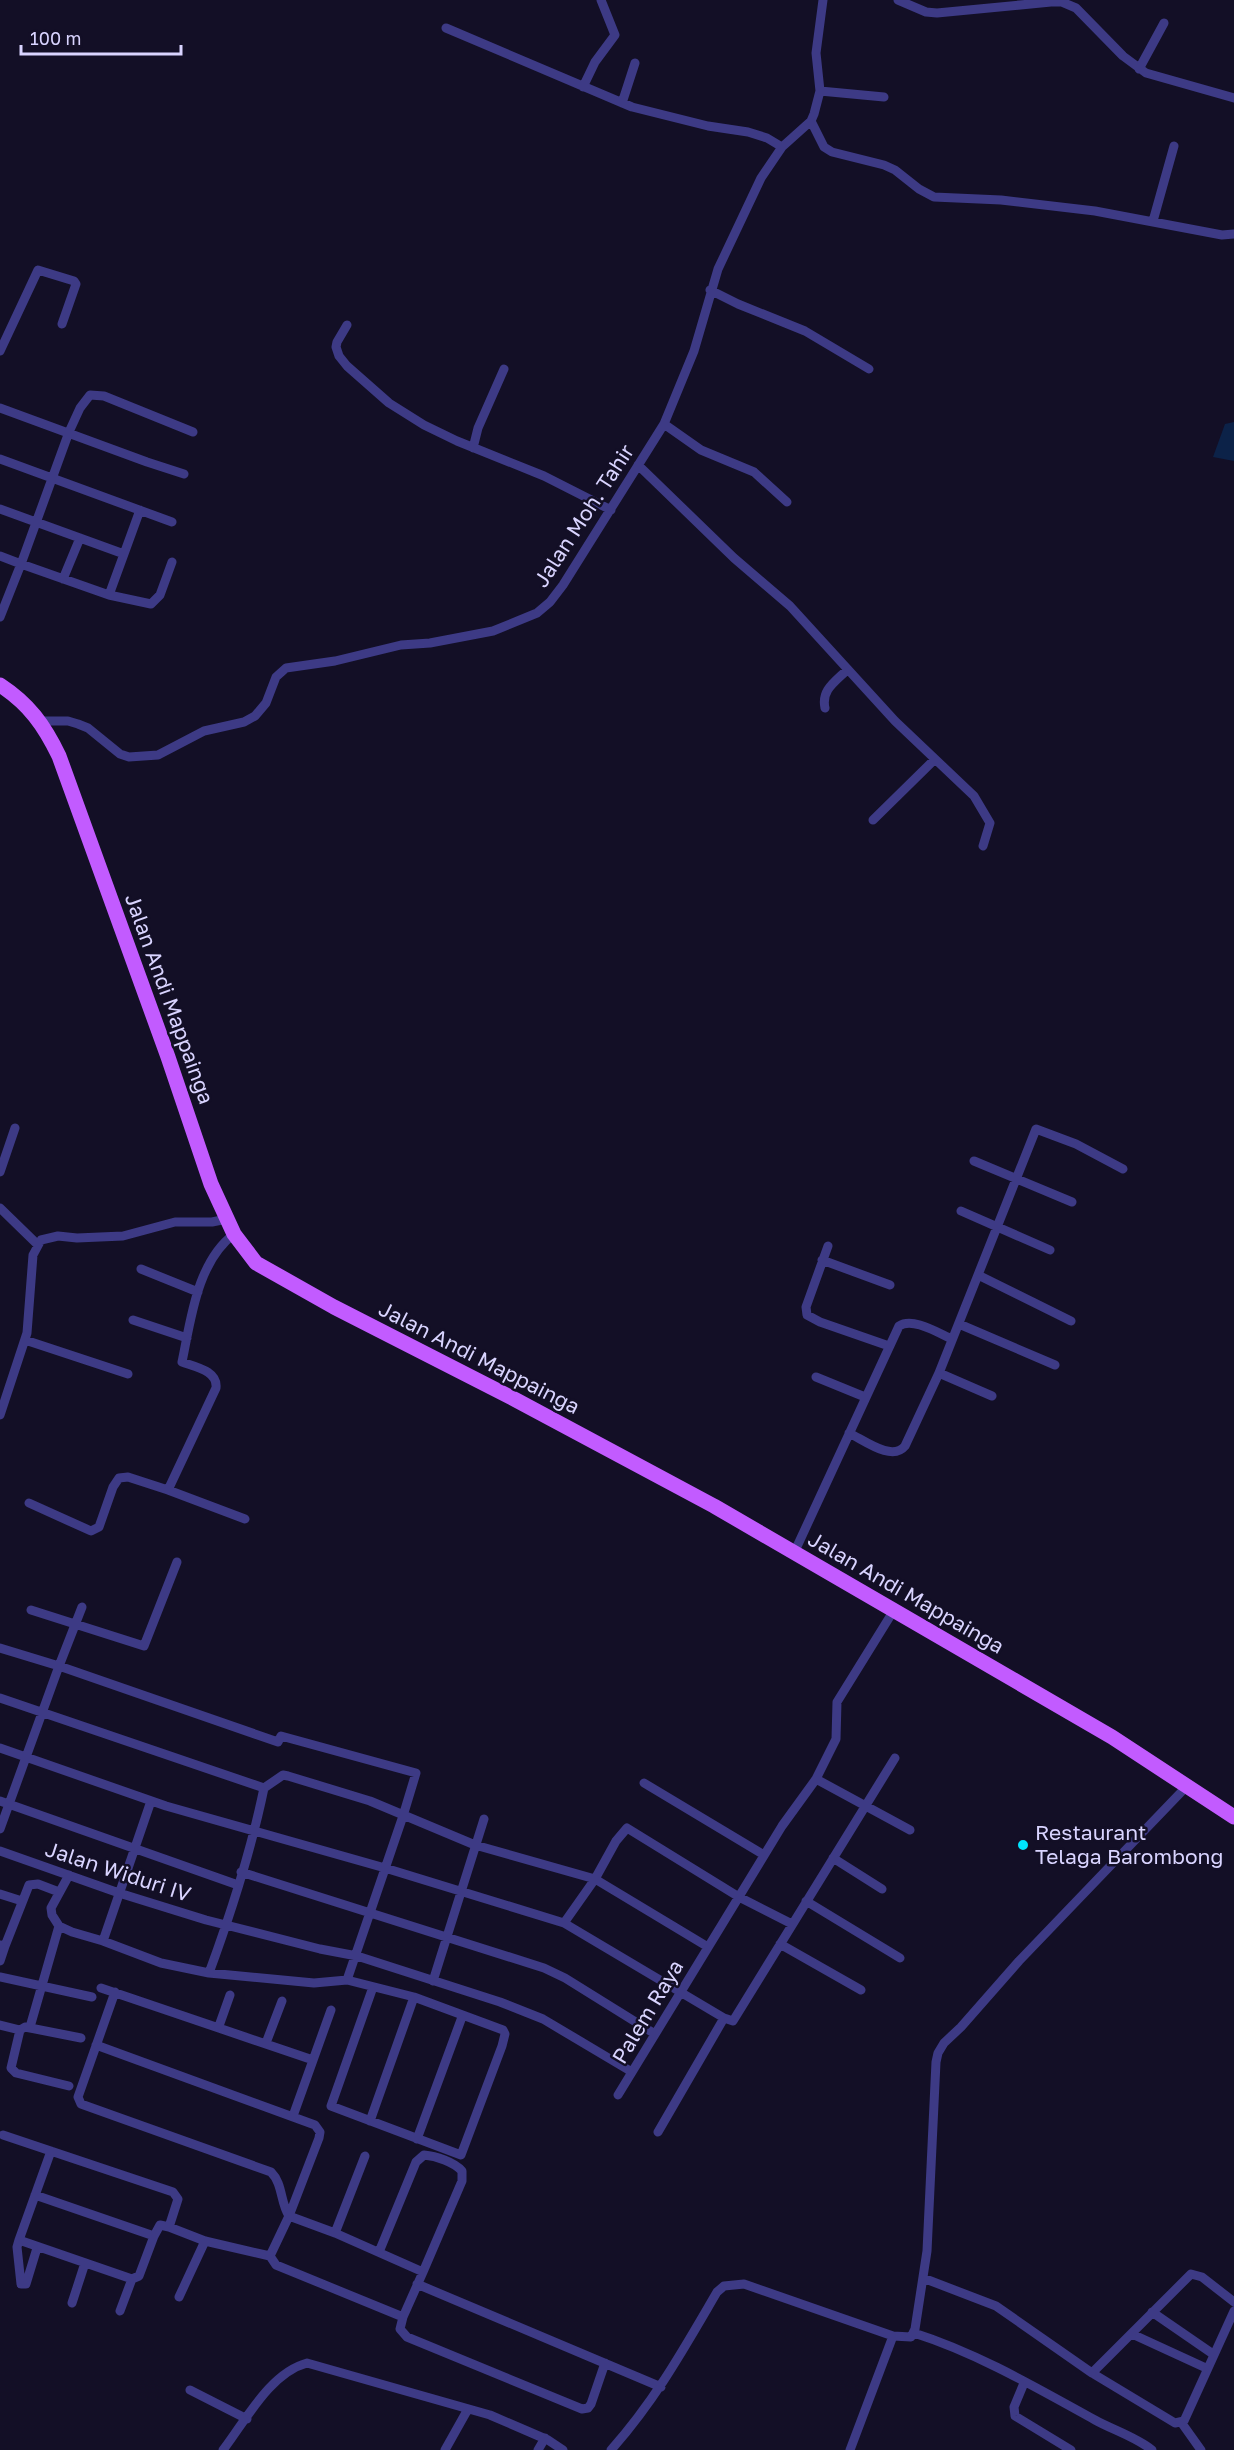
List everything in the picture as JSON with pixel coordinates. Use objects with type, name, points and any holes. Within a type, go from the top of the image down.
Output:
[{"type":"main road","name":"Jalan Andi Mappainga","points":[[0,685],[18,697],[41,722],[66,773],[208,1174],[234,1234],[256,1263],[281,1279],[586,1437],[794,1553],[1112,1737],[1234,1817]]},
{"type":"street","points":[[583,87],[594,62],[615,35],[601,0]]},
{"type":"street","points":[[823,0],[816,53],[820,91],[811,121],[824,147],[832,152],[884,165],[934,196],[1012,201],[1095,211],[1222,235],[1234,234]]},
{"type":"street","points":[[898,0],[926,12],[937,13],[1051,2],[1070,4],[1083,13],[1123,56],[1139,69],[1154,77],[1234,98]]},
{"type":"street","points":[[1139,69],[1164,23]]},
{"type":"street","points":[[446,28],[622,103],[708,126],[748,132],[767,138],[782,147]]},
{"type":"street","points":[[622,103],[635,63]]},
{"type":"street","points":[[820,91],[884,97]]},
{"type":"street","name":"Jalan Moh. Tahir","points":[[41,722],[68,721],[78,724],[88,728],[120,754],[146,758],[166,753],[204,731],[250,719],[261,711],[276,677],[285,668],[335,661],[401,645],[460,639],[515,624],[537,613],[550,602],[664,424],[694,351],[718,268],[761,178],[782,147],[811,121]]},
{"type":"street","points":[[1153,221],[1174,147]]},
{"type":"street","points":[[0,351],[38,270],[41,269],[74,281],[76,284],[62,324]]},
{"type":"street","points":[[710,290],[805,331],[868,369]]},
{"type":"street","points":[[347,325],[336,347],[347,366],[389,403],[473,448],[544,476],[610,510]]},
{"type":"street","points":[[473,448],[477,429],[504,369]]},
{"type":"street","points":[[0,617],[51,477],[85,399],[96,394],[193,432]]},
{"type":"street","points":[[0,408],[184,474]]},
{"type":"street","points":[[664,424],[701,450],[754,472],[787,501]]},
{"type":"street","points":[[0,459],[172,522]]},
{"type":"street","points":[[638,465],[734,558],[790,606],[847,670],[934,760],[974,796],[990,822],[983,846]]},
{"type":"street","points":[[0,509],[124,554]]},
{"type":"street","points":[[109,595],[140,510]]},
{"type":"street","points":[[63,579],[80,538]]},
{"type":"street","points":[[0,556],[109,595],[151,604],[160,595],[172,562]]},
{"type":"street","points":[[825,708],[823,699],[825,692],[847,670]]},
{"type":"street","points":[[873,820],[934,760]]},
{"type":"street","points":[[0,1172],[15,1128]]},
{"type":"street","points":[[849,1433],[892,1453],[902,1451],[939,1373],[1035,1129],[1076,1144],[1123,1169]]},
{"type":"street","points":[[974,1161],[1072,1202]]},
{"type":"street","points":[[0,1208],[37,1244]]},
{"type":"street","points":[[961,1211],[1050,1250]]},
{"type":"street","points":[[0,1415],[2,1402],[25,1340],[29,1321],[33,1256],[41,1240],[52,1236],[116,1236],[176,1222],[212,1222],[227,1219]]},
{"type":"street","points":[[168,1490],[217,1385],[213,1375],[182,1362],[198,1292],[217,1250],[234,1234]]},
{"type":"street","points":[[828,1246],[806,1307],[807,1315],[820,1322],[889,1346]]},
{"type":"street","points":[[822,1260],[890,1285]]},
{"type":"street","points":[[141,1269],[198,1292]]},
{"type":"street","points":[[978,1275],[1071,1321]]},
{"type":"street","points":[[133,1320],[187,1338]]},
{"type":"street","points":[[794,1553],[899,1326],[903,1323],[919,1326],[952,1339]]},
{"type":"street","points":[[959,1324],[1055,1365]]},
{"type":"street","points":[[25,1340],[128,1374]]},
{"type":"street","points":[[939,1373],[992,1396]]},
{"type":"street","points":[[816,1377],[865,1397]]},
{"type":"street","points":[[29,1503],[91,1531],[99,1527],[113,1487],[119,1478],[128,1477],[245,1519]]},
{"type":"street","points":[[31,1610],[144,1646],[177,1562]]},
{"type":"street","points":[[0,1829],[5,1802],[26,1756],[82,1606]]},
{"type":"street","name":"Palem Raya","points":[[618,2095],[782,1826],[816,1779],[836,1739],[837,1702],[894,1610]]},
{"type":"street","points":[[0,1648],[59,1666],[278,1742],[281,1736],[416,1773],[357,1956],[347,1980]]},
{"type":"street","points":[[0,1698],[264,1788]]},
{"type":"street","points":[[0,1748],[166,1806],[385,1868],[564,1923],[732,2021],[895,1758]]},
{"type":"street","points":[[209,1973],[255,1831],[264,1788],[283,1775],[370,1801],[475,1845],[595,1879],[708,1947]]},
{"type":"street","points":[[816,1779],[910,1830]]},
{"type":"street","points":[[644,1784],[764,1855]]},
{"type":"street","points":[[611,2450],[634,2424],[661,2387],[717,2292],[724,2286],[744,2284],[893,2336],[907,2338],[914,2333],[927,2251],[936,2062],[940,2048],[1187,1786]]},
{"type":"street","points":[[103,1941],[151,1801]]},
{"type":"street","points":[[5,1802],[238,1885]]},
{"type":"street","points":[[433,1981],[484,1819]]},
{"type":"street","points":[[564,1923],[595,1879],[625,1828],[630,1828],[739,1897],[792,1924]]},
{"type":"street","name":"Jalan Widuri IV","points":[[0,1851],[119,1893],[226,1925],[357,1956],[533,2014],[632,2072]]},
{"type":"street","points":[[833,1858],[882,1889]]},
{"type":"street","points":[[242,1872],[544,1968],[565,1978],[655,2034]]},
{"type":"street","points":[[69,1875],[51,1908],[52,1915],[59,1926],[161,1963],[209,1973],[314,1983],[347,1980],[414,1997],[462,2017],[502,2030],[505,2037],[461,2155],[331,2106],[374,1987]]},
{"type":"street","points":[[0,1961],[2,1945],[29,1885],[33,1883],[58,1892]]},
{"type":"street","points":[[0,1894],[22,1901]]},
{"type":"street","points":[[806,1901],[900,1958]]},
{"type":"street","points":[[30,2027],[59,1926]]},
{"type":"street","points":[[780,1944],[861,1990]]},
{"type":"street","points":[[0,1977],[92,1997]]},
{"type":"street","points":[[101,1988],[219,2026],[313,2060]]},
{"type":"street","points":[[115,1992],[78,2097],[79,2102],[86,2108],[271,2172],[278,2181],[282,2205],[289,2216],[335,2233],[423,2272]]},
{"type":"street","points":[[219,2026],[230,1995]]},
{"type":"street","points":[[370,2121],[414,1997]]},
{"type":"street","points":[[266,2043],[282,2001]]},
{"type":"street","points":[[293,2116],[331,2010]]},
{"type":"street","points":[[417,2139],[462,2017]]},
{"type":"street","points":[[658,2132],[724,2018]]},
{"type":"street","points":[[0,2025],[20,2030],[30,2027],[81,2038]]},
{"type":"street","points":[[20,2030],[11,2064],[12,2071],[69,2086]]},
{"type":"street","points":[[96,2045],[315,2125],[320,2132],[289,2216],[270,2256]]},
{"type":"street","points":[[3,2135],[173,2192],[177,2195],[177,2199],[169,2227]]},
{"type":"street","points":[[37,2247],[26,2283],[21,2284],[17,2247],[51,2151]]},
{"type":"street","points":[[379,2252],[416,2162],[424,2155],[457,2167],[462,2172],[462,2181],[403,2317],[400,2329],[407,2337],[582,2409],[588,2408],[591,2404],[605,2363]]},
{"type":"street","points":[[335,2233],[365,2156]]},
{"type":"street","points":[[35,2195],[153,2236]]},
{"type":"street","points":[[19,2240],[132,2279],[139,2276],[153,2236],[160,2225],[205,2241],[270,2256],[280,2268],[403,2317]]},
{"type":"street","points":[[179,2297],[205,2241]]},
{"type":"street","points":[[72,2303],[86,2263]]},
{"type":"street","points":[[1092,2373],[1187,2276],[1196,2274],[1234,2302]]},
{"type":"street","points":[[923,2278],[996,2306],[1092,2373],[1167,2419],[1181,2422],[1201,2450]]},
{"type":"street","points":[[120,2311],[132,2279]]},
{"type":"street","points":[[417,2284],[661,2387]]},
{"type":"street","points":[[1181,2422],[1189,2413],[1206,2368],[1234,2311]]},
{"type":"street","points":[[1152,2312],[1213,2354]]},
{"type":"street","points":[[914,2333],[987,2363],[1152,2450]]},
{"type":"street","points":[[1132,2334],[1206,2368]]},
{"type":"street","points":[[850,2450],[893,2336]]},
{"type":"street","points":[[224,2450],[275,2380],[296,2366],[307,2363],[490,2415],[545,2438],[563,2450]]},
{"type":"street","points":[[1024,2383],[1014,2407],[1015,2416],[1071,2450]]},
{"type":"street","points":[[190,2390],[247,2419]]},
{"type":"street","points":[[445,2450],[468,2409]]},
{"type":"street","points":[[538,2450],[545,2438]]},
{"type":"water","points":[[1234,422],[1234,461],[1213,457],[1225,424]]},
{"type":"place","name":"Restaurant Telaga Barombong","points":[[1023,1845]]}]
